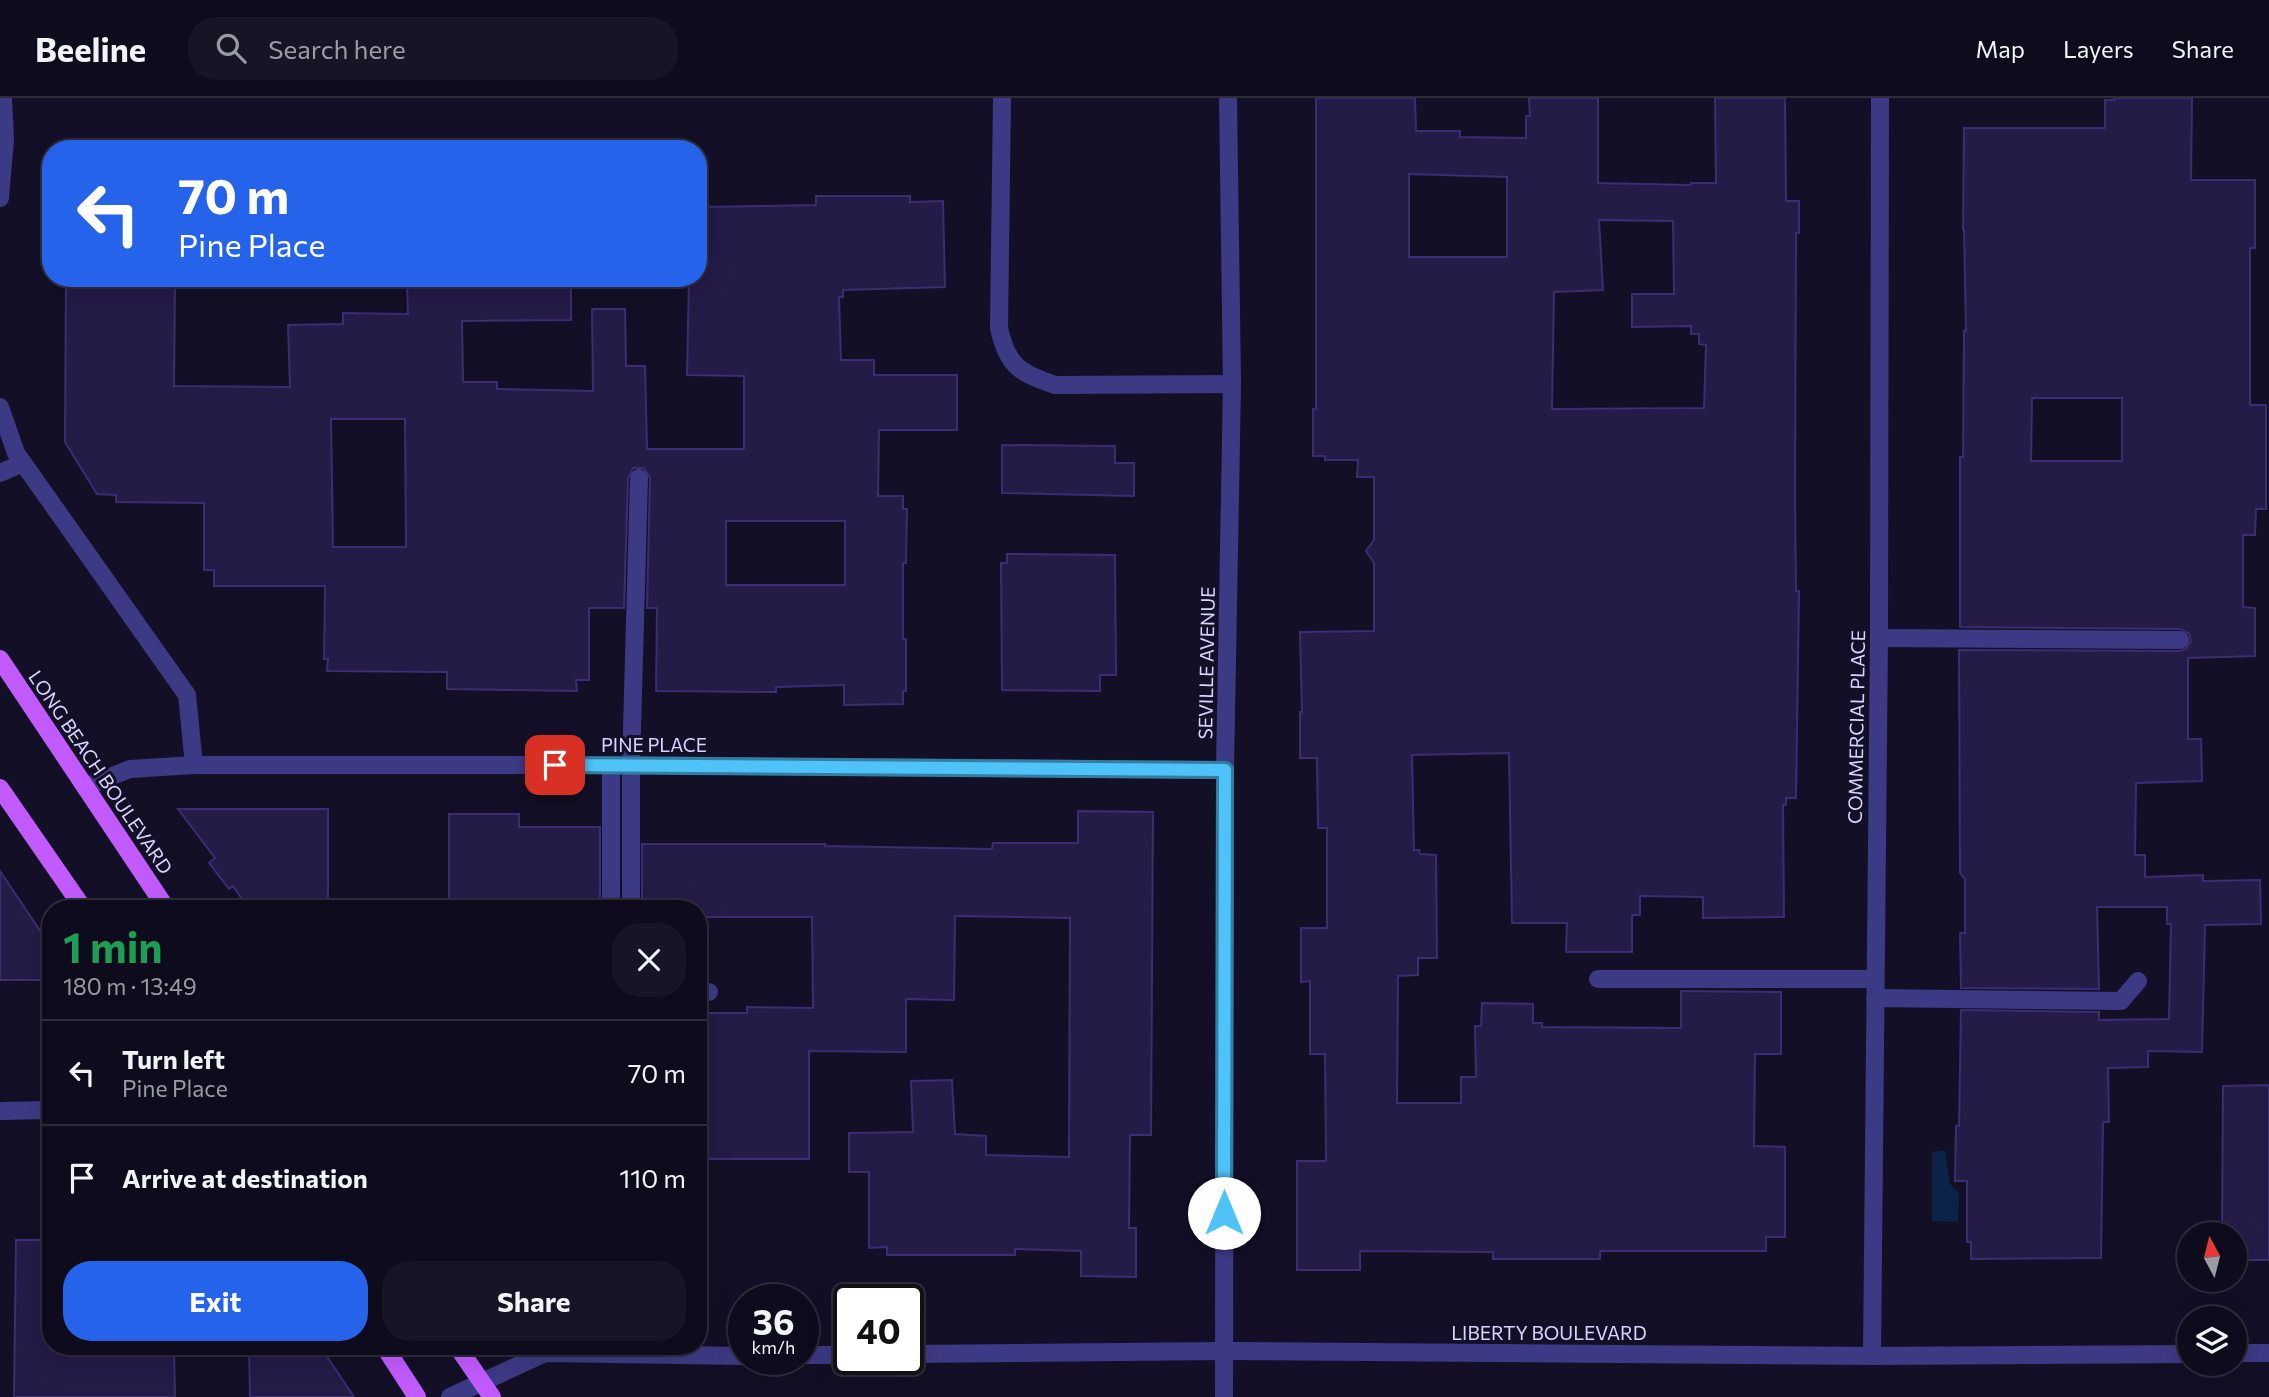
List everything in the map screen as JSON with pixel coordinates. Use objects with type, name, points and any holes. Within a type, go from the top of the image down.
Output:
[{"type":"main road","name":"LONG BEACH BOULEVARD","points":[[0,659],[161,900]]},
{"type":"main road","points":[[0,788],[77,900]]},
{"type":"main road","points":[[390,1355],[417,1397]]},
{"type":"main road","points":[[463,1355],[487,1390]]},
{"type":"street","points":[[0,198],[5,139],[3,98]]},
{"type":"street","points":[[1002,98],[999,328],[1003,348],[1012,363],[1029,376],[1055,385],[1232,384]]},
{"type":"street","name":"SEVILLE AVENUE","points":[[1224,1397],[1225,770],[1232,384],[1228,98]]},
{"type":"street","name":"COMMERCIAL PLACE","points":[[1872,1356],[1880,98]]},
{"type":"street","points":[[0,407],[16,453],[187,695],[194,765]]},
{"type":"street","points":[[0,473],[23,463]]},
{"type":"street","points":[[631,900],[631,765],[639,478]]},
{"type":"street","points":[[1878,638],[2180,640]]},
{"type":"street","name":"PINE PLACE","points":[[85,787],[130,769],[194,765],[631,765],[1225,770]]},
{"type":"street","points":[[611,765],[611,900]]},
{"type":"street","points":[[1598,979],[1875,979]]},
{"type":"street","points":[[1875,998],[2122,1001],[2138,981]]},
{"type":"street","points":[[0,1111],[42,1110]]},
{"type":"street","name":"LIBERTY BOULEVARD","points":[[924,1354],[1224,1351],[1872,1356],[2177,1354]]},
{"type":"street","points":[[2247,1353],[2269,1353]]},
{"type":"street","points":[[450,1397],[487,1390],[542,1355]]},
{"type":"street","points":[[678,1355],[728,1356]]},
{"type":"water","points":[[1945,1150],[1950,1184],[1959,1193],[1958,1222],[1932,1221],[1932,1152]]},
{"type":"building","points":[[1316,98],[1415,98],[1416,131],[1460,131],[1460,137],[1526,138],[1526,116],[1530,116],[1529,98],[1598,98],[1598,183],[1691,185],[1716,183],[1715,98],[1785,98],[1786,201],[1799,201],[1799,233],[1796,233],[1795,493],[1796,591],[1799,591],[1796,798],[1786,798],[1786,805],[1783,805],[1784,917],[1703,918],[1703,897],[1640,896],[1640,915],[1632,915],[1632,952],[1566,952],[1567,923],[1512,923],[1509,753],[1412,755],[1414,850],[1419,850],[1420,854],[1436,855],[1437,958],[1418,958],[1418,975],[1398,976],[1397,1103],[1461,1103],[1461,1077],[1476,1077],[1475,1026],[1481,1026],[1482,1003],[1533,1004],[1533,1023],[1542,1023],[1542,1027],[1681,1028],[1681,991],[1781,992],[1781,1054],[1755,1054],[1754,1146],[1785,1147],[1785,1237],[1766,1237],[1766,1251],[1600,1251],[1600,1259],[1493,1259],[1493,1252],[1360,1251],[1360,1270],[1297,1270],[1297,1161],[1326,1161],[1325,1054],[1310,1054],[1310,981],[1301,982],[1301,928],[1327,928],[1327,828],[1318,828],[1317,758],[1300,758],[1300,632],[1374,631],[1374,563],[1366,551],[1374,540],[1374,477],[1357,477],[1358,460],[1325,460],[1325,456],[1313,456],[1313,409],[1316,409]],"holes":[[[1409,174],[1507,177],[1507,257],[1409,257]],[[1599,220],[1673,221],[1674,294],[1632,294],[1632,327],[1691,326],[1691,334],[1699,334],[1699,344],[1706,345],[1704,408],[1552,409],[1554,292],[1603,290]]]},
{"type":"building","points":[[2192,98],[2191,180],[2255,180],[2255,248],[2250,248],[2250,405],[2266,405],[2266,509],[2256,509],[2255,535],[2243,535],[2243,607],[2255,608],[2255,656],[2188,658],[2188,739],[2201,739],[2202,781],[2136,783],[2135,855],[2145,855],[2145,877],[2203,875],[2203,881],[2260,880],[2261,924],[2205,925],[2202,1052],[2148,1051],[2148,1067],[2108,1068],[2109,1122],[2103,1122],[2101,1258],[1971,1259],[1971,1242],[1967,1242],[1967,1181],[1955,1181],[1961,1010],[2099,1012],[2099,1020],[2169,1019],[2171,924],[2167,924],[2167,907],[2097,907],[2099,989],[1961,988],[1960,933],[1965,933],[1965,879],[1960,873],[1959,650],[2180,651],[2186,649],[2191,641],[2189,634],[2180,629],[1960,627],[1960,457],[1963,457],[1966,331],[1964,128],[2105,128],[2105,100]],"holes":[[[2032,398],[2122,398],[2122,461],[2031,461]]]},
{"type":"building","points":[[816,196],[910,196],[910,202],[943,201],[945,287],[843,290],[843,297],[839,297],[841,360],[874,360],[874,375],[957,375],[957,430],[879,430],[878,496],[903,496],[903,509],[907,509],[906,563],[903,563],[906,691],[903,691],[903,704],[844,705],[844,685],[776,687],[776,692],[656,691],[657,608],[647,608],[650,478],[644,468],[633,468],[628,478],[624,608],[589,608],[589,680],[576,680],[577,691],[447,689],[447,672],[327,671],[328,659],[324,659],[325,586],[214,586],[214,570],[204,570],[204,503],[116,502],[116,495],[97,494],[65,442],[66,287],[175,287],[174,386],[290,387],[288,325],[343,324],[343,313],[408,314],[407,287],[571,287],[571,320],[462,321],[463,382],[497,382],[497,389],[593,391],[592,309],[625,309],[626,366],[645,366],[647,449],[744,449],[744,376],[687,375],[689,287],[707,287],[707,207],[816,205]],"holes":[[[331,419],[405,419],[406,547],[333,547]],[[726,521],[845,521],[845,585],[726,585]]]},
{"type":"building","points":[[1002,445],[1115,446],[1115,463],[1134,463],[1134,496],[1002,493]]},
{"type":"building","points":[[1007,554],[1115,555],[1116,675],[1100,675],[1100,691],[1002,690],[1001,563],[1007,563]]},
{"type":"building","points":[[178,809],[328,809],[328,900],[243,900],[233,886],[229,889],[209,863],[215,858]]},
{"type":"building","points":[[1078,811],[1153,812],[1151,1135],[1130,1135],[1129,1228],[1136,1228],[1136,1277],[1081,1276],[1081,1251],[1015,1249],[1015,1255],[887,1255],[887,1247],[869,1248],[869,1172],[849,1172],[849,1133],[913,1132],[911,1081],[952,1080],[955,1134],[986,1136],[986,1155],[1069,1157],[1070,918],[955,916],[954,1000],[906,999],[906,1052],[809,1051],[809,1159],[707,1159],[707,1013],[747,1013],[747,1007],[813,1008],[812,917],[707,917],[707,900],[642,900],[642,844],[825,844],[992,849],[993,843],[1078,843]]},
{"type":"building","points":[[449,814],[519,814],[519,827],[600,827],[600,900],[449,900]]},
{"type":"building","points":[[0,871],[42,934],[42,980],[0,980]]},
{"type":"building","points":[[2269,1085],[2269,1260],[2247,1260],[2247,1222],[2222,1222],[2223,1086]]},
{"type":"building","points":[[16,1240],[42,1240],[42,1355],[174,1355],[175,1397],[14,1397]]},
{"type":"building","points":[[249,1355],[326,1355],[354,1397],[250,1397]]},
{"type":"route","points":[[555,765],[1225,770],[1224,1213]]}]
